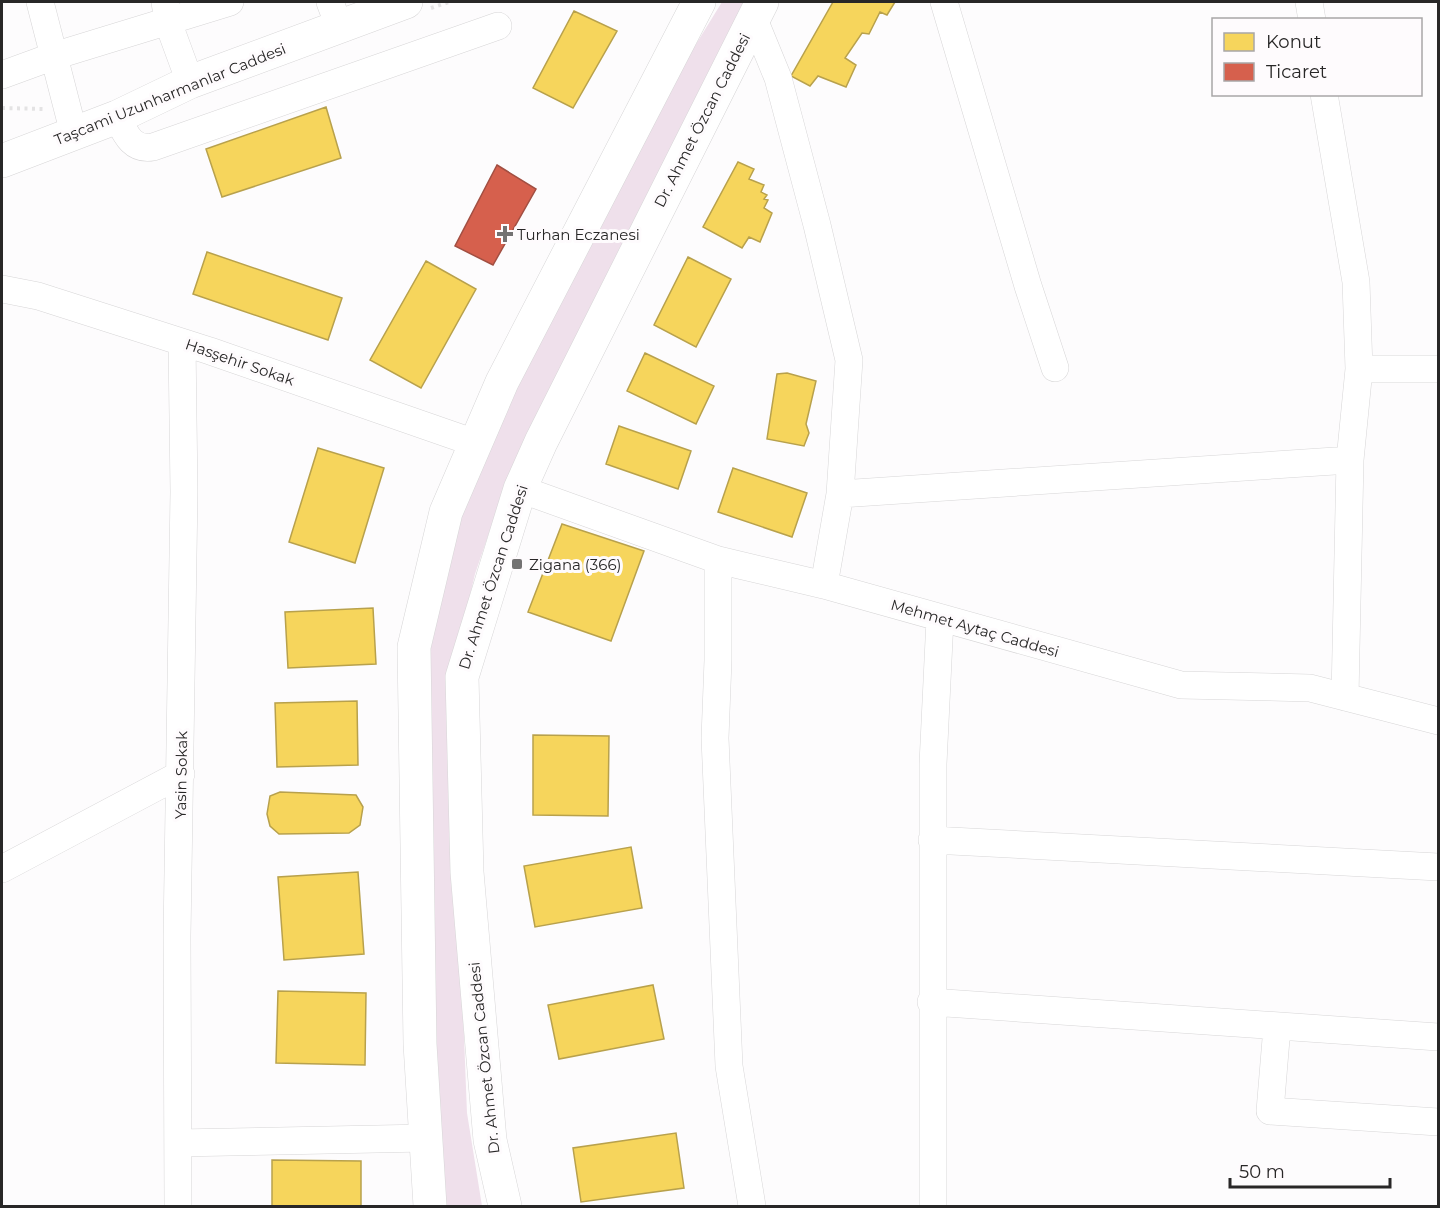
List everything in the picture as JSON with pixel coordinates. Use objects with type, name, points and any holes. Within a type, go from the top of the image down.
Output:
[{"type":"main road","name":"Taşcami Uzunharmanlar Caddesi","points":[[2,161],[117,117],[335,14],[406,2]]},
{"type":"main road","points":[[671,2],[680,38]]},
{"type":"main road","points":[[430,1206],[419,1032],[414,647],[446,512],[475,443],[502,382],[699,2]]},
{"type":"main road","name":"Dr. Ahmet Özcan Caddesi","points":[[505,1206],[490,1140],[468,883],[462,676],[520,489],[551,421],[757,9]]},
{"type":"street","points":[[40,2],[74,134]]},
{"type":"street","points":[[2,75],[166,12],[230,2]]},
{"type":"street","points":[[944,2],[1028,286],[1055,368]]},
{"type":"street","points":[[1309,2],[1312,18]]},
{"type":"street","points":[[757,9],[817,225],[849,360],[840,494],[824,585]]},
{"type":"street","points":[[166,12],[190,82]]},
{"type":"street","points":[[117,117],[135,145],[144,148],[153,147],[498,26]]},
{"type":"street","points":[[1324,96],[1356,282],[1359,369],[1350,460],[1345,697]]},
{"type":"street","name":"Hasşehir Sokak","points":[[2,289],[38,296],[475,443]]},
{"type":"street","name":"Yasin Sokak","points":[[178,1206],[177,936],[184,492],[182,343]]},
{"type":"street","points":[[1359,369],[1438,369]]},
{"type":"street","points":[[840,494],[1350,460]]},
{"type":"street","name":"Mehmet Aytaç Caddesi","points":[[520,489],[718,560],[824,585],[1181,685],[1310,688],[1438,721]]},
{"type":"street","points":[[718,560],[715,738],[729,1066],[752,1206]]},
{"type":"street","points":[[933,1206],[932,840],[940,619]]},
{"type":"street","points":[[2,869],[181,774]]},
{"type":"street","points":[[932,840],[1438,867]]},
{"type":"street","points":[[931,1002],[1438,1037]]},
{"type":"street","points":[[1277,1027],[1270,1111],[1438,1122]]},
{"type":"street","points":[[178,1143],[426,1138]]},
{"type":"shaded area","points":[[722,2],[747,2],[505,486],[475,574],[450,680],[467,1113],[482,1206],[437,1206],[429,654],[460,515],[525,368],[664,96]]},
{"type":"building: Konut","points":[[833,2],[895,2],[887,15],[880,12],[869,34],[862,33],[845,58],[856,65],[846,87],[818,76],[810,86],[791,76]]},
{"type":"building: Konut","points":[[574,11],[617,31],[573,108],[533,88]]},
{"type":"building: Konut","points":[[326,107],[341,158],[222,197],[206,149]]},
{"type":"building: Konut","points":[[738,162],[754,169],[749,179],[764,185],[761,192],[767,195],[764,199],[768,200],[764,208],[772,213],[760,242],[749,237],[742,248],[703,227]]},
{"type":"building: Konut","points":[[207,252],[342,298],[328,340],[193,294]]},
{"type":"building: Konut","points":[[688,257],[731,279],[696,347],[654,325]]},
{"type":"building: Konut","points":[[426,261],[476,289],[421,388],[370,360]]},
{"type":"building: Konut","points":[[645,353],[714,386],[696,424],[627,391]]},
{"type":"building: Konut","points":[[787,373],[816,381],[806,424],[809,433],[804,446],[767,439],[777,374]]},
{"type":"building: Konut","points":[[619,426],[691,451],[678,489],[606,464]]},
{"type":"building: Konut","points":[[318,448],[384,468],[355,563],[289,542]]},
{"type":"building: Konut","points":[[733,468],[807,493],[792,537],[718,512]]},
{"type":"building: Konut","points":[[562,524],[644,551],[611,641],[528,612]]},
{"type":"building: Konut","points":[[373,608],[376,664],[288,668],[285,612]]},
{"type":"building: Konut","points":[[357,701],[358,765],[277,767],[275,703]]},
{"type":"building: Konut","points":[[533,735],[609,736],[608,816],[533,815]]},
{"type":"building: Konut","points":[[280,792],[356,795],[363,807],[360,825],[349,833],[279,834],[270,826],[267,814],[270,796]]},
{"type":"building: Konut","points":[[631,847],[642,908],[535,927],[524,866]]},
{"type":"building: Konut","points":[[358,872],[364,954],[284,960],[278,877]]},
{"type":"building: Konut","points":[[653,985],[664,1039],[559,1059],[548,1005]]},
{"type":"building: Konut","points":[[278,991],[366,993],[365,1065],[276,1063]]},
{"type":"building: Konut","points":[[676,1133],[684,1188],[581,1202],[573,1148]]},
{"type":"building: Konut","points":[[272,1160],[361,1161],[361,1206],[272,1206]]},
{"type":"building: Ticaret","points":[[497,165],[536,189],[493,265],[455,246]]},
{"type":"place","name":"Turhan Eczanesi","points":[[505,234]]},
{"type":"place","name":"Zigana (366)","points":[[517,564]]}]
